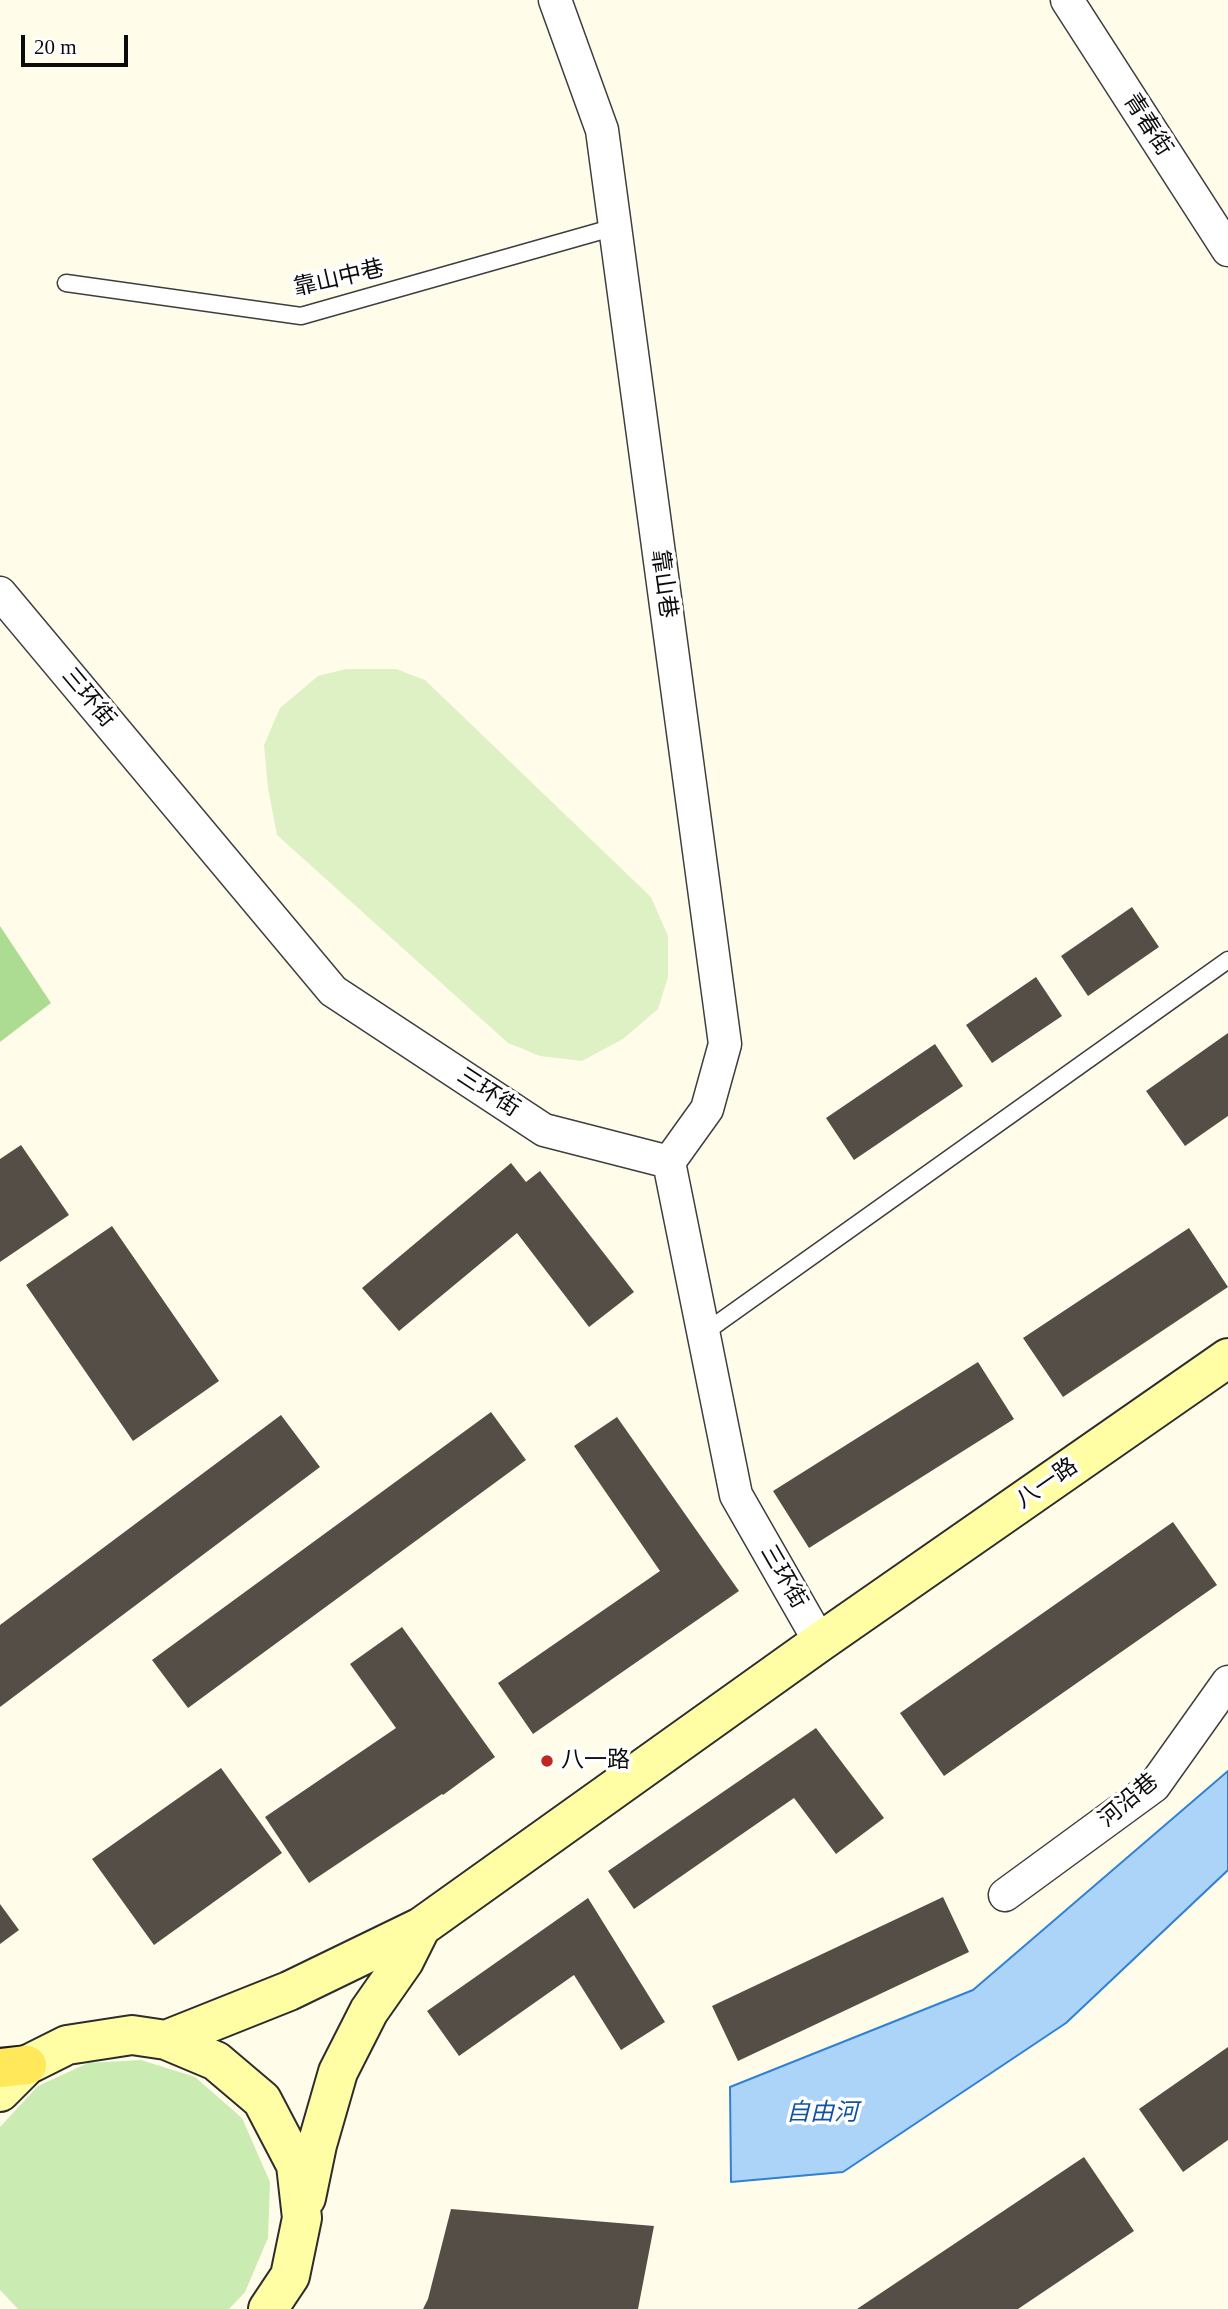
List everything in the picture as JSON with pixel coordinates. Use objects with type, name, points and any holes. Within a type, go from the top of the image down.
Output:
[{"type":"main road","name":"八一路","points":[[166,2040],[289,1991],[421,1927],[820,1642],[1228,1359]]},
{"type":"main road","points":[[268,2309],[290,2276],[317,2145],[338,2072],[369,2011],[404,1961],[421,1927]]},
{"type":"main road","points":[[0,2092],[13,2066],[67,2045],[132,2035],[166,2040],[216,2061],[262,2099],[296,2165],[302,2217]]},
{"type":"street","name":"靠山巷","points":[[555,0],[602,131],[725,1044],[708,1110],[669,1162]]},
{"type":"street","name":"青春街","points":[[1067,0],[1228,250]]},
{"type":"street","name":"三环街","points":[[0,593],[333,990],[544,1130],[669,1162],[736,1495],[820,1642]]},
{"type":"street","name":"河沿巷","points":[[1005,1895],[1154,1786],[1228,1682]]},
{"type":"lane","name":"靠山中巷","points":[[66,283],[301,316],[615,227]]},
{"type":"lane","points":[[704,1334],[1228,960]]},
{"type":"green space","points":[[346,669],[396,669],[425,680],[651,897],[668,936],[668,977],[658,1009],[623,1039],[582,1061],[540,1056],[508,1043],[277,835],[268,788],[264,745],[280,708],[318,676]]},
{"type":"green space","points":[[0,926],[51,1003],[0,1042]]},
{"type":"green space","points":[[141,2060],[195,2077],[242,2118],[270,2182],[268,2238],[245,2292],[229,2309],[18,2309],[0,2290],[0,2127],[38,2086],[88,2063]]},
{"type":"water","name":"自由河","points":[[1228,1771],[1228,1870],[1066,2023],[843,2172],[731,2182],[730,2087],[973,1990]]},
{"type":"building","points":[[1132,907],[1159,947],[1088,996],[1061,956]]},
{"type":"building","points":[[1036,977],[1062,1016],[992,1063],[966,1025]]},
{"type":"building","points":[[1228,1033],[1228,1116],[1185,1146],[1146,1091]]},
{"type":"building","points":[[935,1044],[963,1086],[854,1160],[826,1118]]},
{"type":"building","points":[[21,1145],[69,1215],[0,1262],[0,1159]]},
{"type":"building","points":[[511,1163],[526,1182],[540,1171],[634,1292],[589,1327],[517,1233],[399,1331],[362,1288]]},
{"type":"building","points":[[112,1226],[219,1381],[133,1441],[26,1285]]},
{"type":"building","points":[[1189,1228],[1228,1287],[1063,1397],[1023,1338]]},
{"type":"building","points":[[978,1362],[1014,1419],[809,1548],[773,1491]]},
{"type":"building","points":[[491,1412],[526,1460],[188,1708],[152,1660]]},
{"type":"building","points":[[281,1415],[320,1467],[0,1707],[0,1625]]},
{"type":"building","points":[[617,1417],[739,1591],[533,1734],[498,1683],[660,1571],[574,1446]]},
{"type":"building","points":[[1173,1522],[1217,1585],[944,1776],[900,1713]]},
{"type":"building","points":[[402,1627],[495,1757],[443,1795],[309,1883],[265,1817],[396,1728],[350,1664]]},
{"type":"building","points":[[816,1728],[884,1818],[836,1854],[794,1798],[634,1909],[608,1871]]},
{"type":"building","points":[[221,1768],[282,1853],[154,1945],[92,1859]]},
{"type":"building","points":[[943,1897],[969,1952],[738,2061],[712,2006]]},
{"type":"building","points":[[588,1898],[665,2022],[621,2050],[574,1975],[459,2056],[427,2011]]},
{"type":"building","points":[[0,1904],[19,1930],[0,1944]]},
{"type":"building","points":[[1228,2047],[1228,2140],[1183,2172],[1139,2109]]},
{"type":"building","points":[[1084,2157],[1134,2231],[1018,2309],[857,2309]]},
{"type":"building","points":[[451,2209],[654,2226],[638,2309],[423,2309],[428,2299]]},
{"type":"place","name":"八一路","points":[[547,1761]]}]
